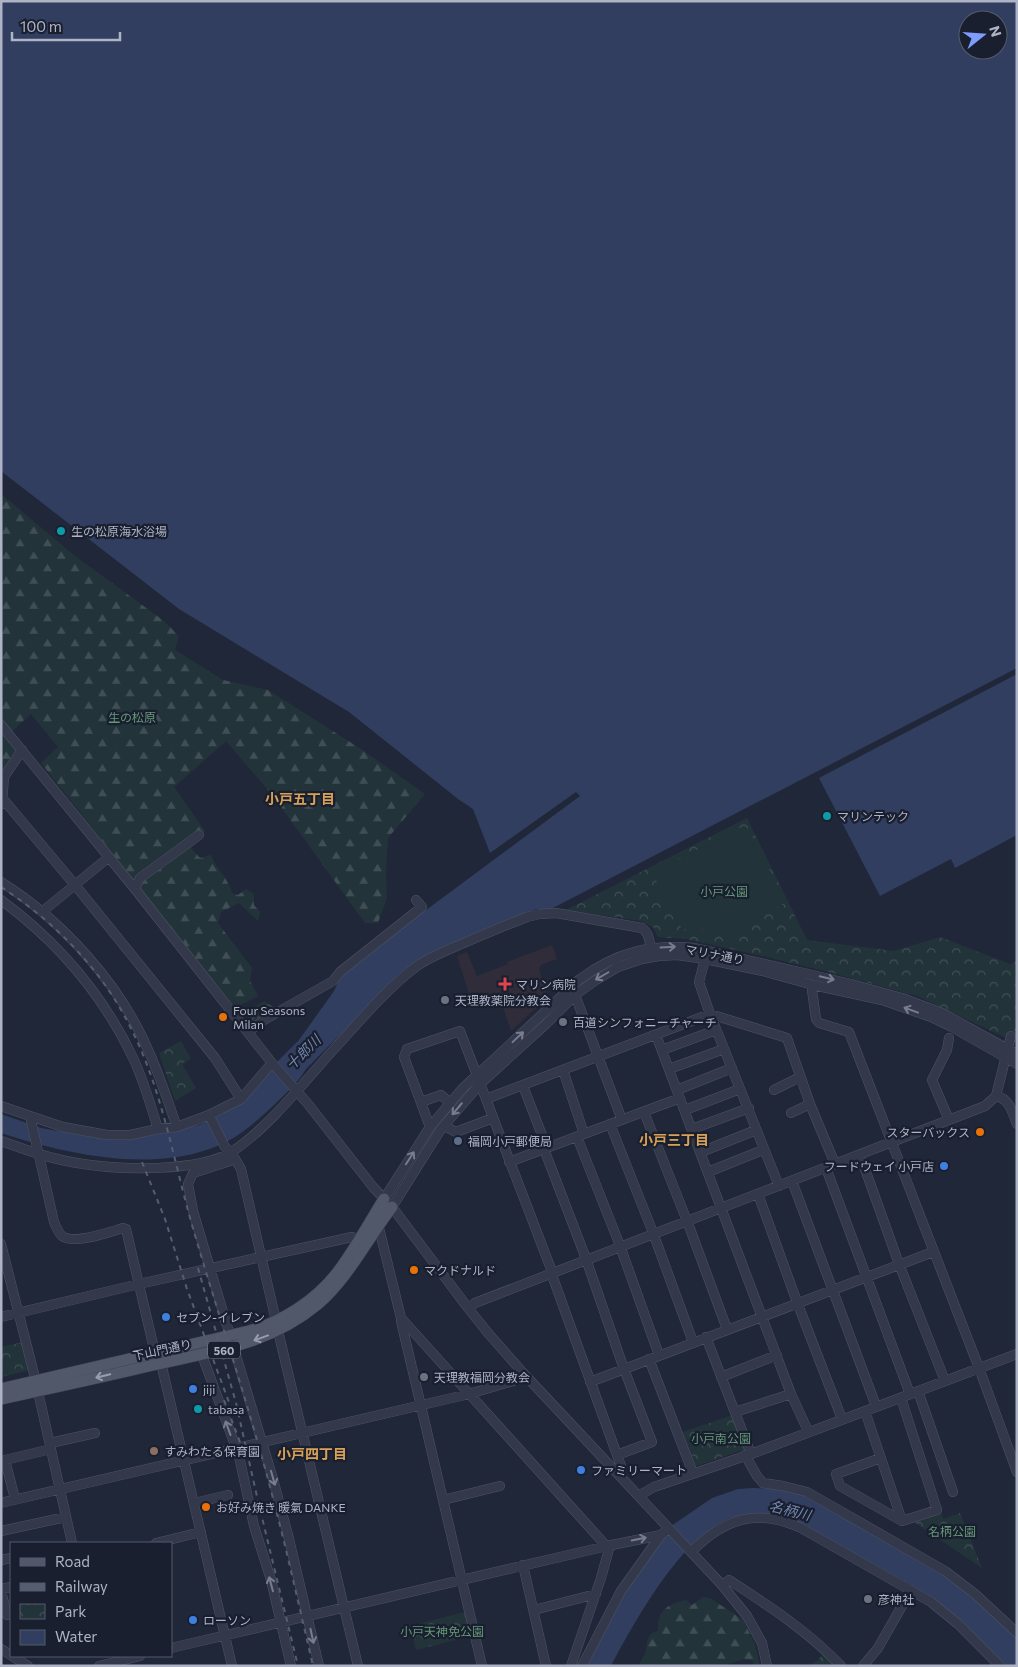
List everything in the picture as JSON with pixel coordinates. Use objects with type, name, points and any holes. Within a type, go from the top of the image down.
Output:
[{"type":"main road","name":"下山門通り","points":[[158,1358],[202,1355],[234,1347],[277,1326],[299,1319],[319,1303],[343,1278],[378,1224],[388,1203]]},
{"type":"main road","name":"下山門通り","points":[[1,1399],[37,1386],[158,1358],[262,1327],[277,1326],[315,1296],[336,1274],[358,1239],[388,1203]]},
{"type":"main road","name":"下山門通り","points":[[1,1389],[37,1386]]},
{"type":"street","points":[[1,725],[135,889],[272,1063],[308,1104],[388,1203],[468,1308],[525,1374],[722,1585],[747,1616],[762,1643],[767,1666]]},
{"type":"street","points":[[22,750],[4,777],[2,802],[75,885],[215,1058],[241,1099]]},
{"type":"street","points":[[135,889],[140,878],[199,835]]},
{"type":"street","points":[[43,911],[109,857]]},
{"type":"street","points":[[1,882],[43,911],[97,966],[116,993],[149,1051],[177,1127]]},
{"type":"street","points":[[1,900],[49,940],[75,967],[104,1006],[134,1060],[158,1129]]},
{"type":"street","points":[[248,1032],[264,1020],[333,981],[340,972],[422,907],[416,900]]},
{"type":"street","points":[[1,1141],[77,1163],[102,1166],[186,1166],[208,1161],[230,1152],[248,1141],[356,1024],[402,978],[432,957],[527,917],[556,913],[642,928],[646,931],[651,948]]},
{"type":"street","name":"マリナ通り","points":[[388,1203],[430,1128],[477,1074],[567,991],[594,969],[628,953],[674,946],[695,948],[851,984],[902,998],[942,1013],[1007,1053],[1017,1064]]},
{"type":"street","name":"マリナ通り","points":[[388,1203],[444,1126],[480,1084],[575,995],[618,967],[642,959],[677,955],[705,959],[763,970],[813,985],[882,1000],[931,1017],[1007,1053],[1017,1054]]},
{"type":"street","points":[[705,959],[699,982],[716,1030],[749,1108],[763,1150],[779,1186]]},
{"type":"street","points":[[813,985],[816,1020],[819,1023],[849,1032],[979,1368],[1017,1472]]},
{"type":"street","points":[[575,995],[622,1120]]},
{"type":"street","points":[[486,1099],[710,1014],[787,1038],[810,1104],[835,1164]]},
{"type":"street","points":[[662,1050],[716,1030]]},
{"type":"street","points":[[430,1128],[404,1057],[408,1049],[460,1031],[551,1269],[621,1466],[616,1470]]},
{"type":"street","points":[[656,1035],[791,1394],[808,1431]]},
{"type":"street","points":[[468,1308],[476,1303],[552,1273],[985,1106],[996,1096],[1011,1036]]},
{"type":"street","points":[[949,1038],[947,1050],[932,1080],[949,1120]]},
{"type":"street","points":[[669,1069],[724,1049]]},
{"type":"street","points":[[1,1106],[30,1118],[63,1127],[130,1136],[211,1118],[241,1099],[272,1063]]},
{"type":"street","points":[[509,1162],[644,1112],[732,1068]]},
{"type":"street","points":[[563,1070],[580,1135],[659,1355]]},
{"type":"street","points":[[774,1090],[800,1077]]},
{"type":"street","points":[[523,1086],[652,1442],[617,1456]]},
{"type":"street","points":[[685,1110],[740,1089]]},
{"type":"street","points":[[421,1102],[441,1095],[450,1104]]},
{"type":"street","points":[[996,1096],[1003,1098],[1010,1105],[1017,1124]]},
{"type":"street","points":[[791,1112],[810,1104]]},
{"type":"street","points":[[692,1129],[749,1108]]},
{"type":"street","points":[[644,1112],[728,1329]]},
{"type":"street","points":[[30,1118],[54,1222],[59,1232],[66,1238],[80,1239],[123,1228],[126,1229],[184,1460],[232,1666]]},
{"type":"street","points":[[211,1118],[241,1169],[358,1666]]},
{"type":"street","points":[[444,1126],[456,1132],[492,1118]]},
{"type":"street","points":[[610,1124],[693,1342]]},
{"type":"street","points":[[700,1152],[756,1130]]},
{"type":"street","points":[[708,1172],[763,1150]]},
{"type":"street","points":[[230,1152],[230,1160],[193,1173],[188,1184],[193,1211],[286,1525],[319,1666]]},
{"type":"street","points":[[860,1155],[899,1264],[945,1381]]},
{"type":"street","points":[[826,1168],[953,1492]]},
{"type":"street","points":[[792,1180],[876,1406]]},
{"type":"street","points":[[758,1194],[842,1419]]},
{"type":"street","points":[[378,1224],[482,1666]]},
{"type":"street","points":[[1,1317],[261,1256],[352,1237],[358,1239]]},
{"type":"street","points":[[1,1244],[20,1312],[72,1542]]},
{"type":"street","points":[[590,1382],[933,1252]]},
{"type":"street","points":[[401,1318],[607,1546],[609,1552],[571,1666]]},
{"type":"street","points":[[706,1337],[736,1412],[748,1454],[757,1476],[763,1483],[807,1492],[945,1571],[975,1594],[1017,1633]]},
{"type":"street","points":[[640,1495],[654,1487],[866,1411],[1017,1354]]},
{"type":"street","points":[[202,1355],[238,1456],[254,1526],[271,1580],[291,1666]]},
{"type":"street","points":[[721,1377],[777,1356]]},
{"type":"street","points":[[649,1359],[693,1473]]},
{"type":"street","points":[[1,1502],[469,1394],[523,1378],[525,1374]]},
{"type":"street","points":[[736,1412],[791,1394]]},
{"type":"street","points":[[881,1458],[836,1474],[840,1486],[902,1521],[937,1510],[900,1398]]},
{"type":"street","points":[[866,1411],[902,1521]]},
{"type":"street","points":[[15,1499],[5,1460],[95,1433]]},
{"type":"street","points":[[443,1500],[500,1486]]},
{"type":"street","points":[[194,1503],[228,1495]]},
{"type":"street","points":[[1,1532],[66,1516]]},
{"type":"street","points":[[692,1551],[704,1539],[723,1526],[738,1520],[759,1517],[787,1522],[801,1528],[931,1602],[958,1624],[1000,1666]]},
{"type":"street","points":[[582,1666],[621,1591],[661,1535],[669,1528]]},
{"type":"street","points":[[160,1542],[201,1532]]},
{"type":"street","points":[[172,1648],[463,1579],[661,1535]]},
{"type":"street","points":[[524,1565],[546,1666]]},
{"type":"street","points":[[722,1585],[729,1580],[781,1613],[823,1647],[841,1666]]},
{"type":"street","points":[[1,1590],[7,1616],[10,1614]]},
{"type":"street","points":[[863,1666],[878,1648],[911,1590]]},
{"type":"street","points":[[534,1610],[596,1594]]},
{"type":"street","points":[[15,1657],[28,1666]]},
{"type":"street","points":[[100,1666],[136,1657]]},
{"type":"shaded area","name":"マリン病院","points":[[552,945],[557,959],[541,965],[539,969],[548,997],[511,1031],[502,1001],[494,997],[479,1001],[471,1000],[457,956],[467,952],[477,976]]},
{"type":"green space","name":"生の松原","points":[[1,494],[75,556],[164,621],[179,636],[175,650],[223,680],[268,690],[361,749],[425,794],[388,838],[387,898],[378,923],[365,923],[273,796],[226,741],[174,787],[205,831],[191,848],[200,858],[211,855],[232,893],[238,895],[246,889],[254,894],[254,905],[260,912],[258,921],[239,903],[221,912],[218,923],[252,968],[250,981],[258,996],[235,1008],[41,763],[58,747],[31,714],[7,736],[17,748],[1,775]]},
{"type":"green space","name":"小戸公園","points":[[747,818],[807,940],[894,951],[940,937],[1010,964],[1017,961],[1017,1043],[917,996],[749,953],[686,939],[658,937],[653,927],[641,921],[566,910]]},
{"type":"green space","points":[[742,827],[747,828],[786,902],[738,931],[682,929],[652,873]]},
{"type":"green space","points":[[264,1001],[275,1008],[252,1026],[246,1013]]},
{"type":"green space","points":[[181,1041],[191,1059],[182,1064],[196,1088],[175,1101],[159,1053]]},
{"type":"green space","points":[[23,1342],[30,1370],[1,1377],[1,1347]]},
{"type":"green space","name":"小戸南公園","points":[[733,1415],[746,1449],[696,1466],[683,1432]]},
{"type":"green space","name":"名柄公園","points":[[942,1513],[943,1519],[960,1513],[982,1568],[914,1522]]},
{"type":"green space","points":[[703,1597],[710,1598],[743,1620],[755,1644],[760,1666],[754,1666],[753,1661],[744,1659],[722,1666],[638,1666],[645,1654],[649,1636],[658,1631],[659,1618],[665,1609],[686,1600],[692,1605]]},
{"type":"green space","name":"小戸天神免公園","points":[[469,1611],[475,1635],[416,1650],[410,1626]]},
{"type":"green space","points":[[824,1653],[837,1666],[809,1666],[817,1661]]},
{"type":"water","name":"十郎川","points":[[1,1],[1017,1],[1017,668],[551,909],[536,909],[432,952],[403,971],[306,1069],[273,1106],[235,1137],[209,1149],[180,1156],[150,1159],[119,1159],[88,1155],[58,1149],[1,1133],[1,1114],[41,1128],[109,1140],[182,1129],[199,1125],[222,1114],[246,1098],[268,1071],[299,1040],[334,991],[341,976],[387,939],[580,796],[576,792],[490,853],[473,809],[349,712],[179,609],[1,471]]},
{"type":"water","points":[[1017,674],[1017,835],[955,868],[951,859],[880,896],[819,778]]},
{"type":"water","name":"名柄川","points":[[738,1489],[781,1489],[806,1496],[943,1572],[972,1594],[1017,1638],[1017,1666],[1006,1666],[934,1600],[913,1586],[802,1524],[765,1514],[750,1514],[722,1522],[702,1536],[683,1554],[649,1601],[611,1666],[585,1666],[616,1604],[663,1536],[674,1524],[712,1498]]},
{"type":"railway","points":[[1,887],[55,928],[87,961],[114,998],[125,1017],[148,1067],[157,1093],[192,1225],[263,1461],[313,1666]]},
{"type":"railway","points":[[142,1162],[165,1219],[187,1289],[230,1405]]},
{"type":"railway","points":[[198,1268],[236,1403],[298,1666]]},
{"type":"railway","points":[[224,1400],[240,1442]]},
{"type":"place","name":"生の松原海水浴場","points":[[61,531]]},
{"type":"place","name":"マリンテック","points":[[827,816]]},
{"type":"place","name":"マリン病院","points":[[505,984]]},
{"type":"place","name":"天理教薬院分教会","points":[[445,1000]]},
{"type":"place","name":"Four Seasons Milan","points":[[223,1017]]},
{"type":"place","name":"百道シンフォニーチャーチ","points":[[563,1022]]},
{"type":"place","name":"スターバックス","points":[[980,1132]]},
{"type":"place","name":"福岡小戸郵便局","points":[[458,1141]]},
{"type":"place","name":"フードウェイ 小戸店","points":[[944,1166]]},
{"type":"place","name":"マクドナルド","points":[[414,1270]]},
{"type":"place","name":"セブン-イレブン","points":[[166,1317]]},
{"type":"place","name":"天理教福岡分教会","points":[[424,1377]]},
{"type":"place","name":"jiji","points":[[193,1389]]},
{"type":"place","name":"tabasa","points":[[198,1409]]},
{"type":"place","name":"すみわたる保育園","points":[[154,1451]]},
{"type":"place","name":"ファミリーマート","points":[[581,1470]]},
{"type":"place","name":"お好み焼き 暖氣 DANKE","points":[[206,1507]]},
{"type":"place","name":"彦神社","points":[[868,1599]]},
{"type":"place","name":"ローソン","points":[[193,1620]]},
{"type":"district","name":"小戸五丁目","points":[[300,798]]},
{"type":"district","name":"小戸三丁目","points":[[674,1139]]},
{"type":"district","name":"小戸四丁目","points":[[312,1453]]}]
